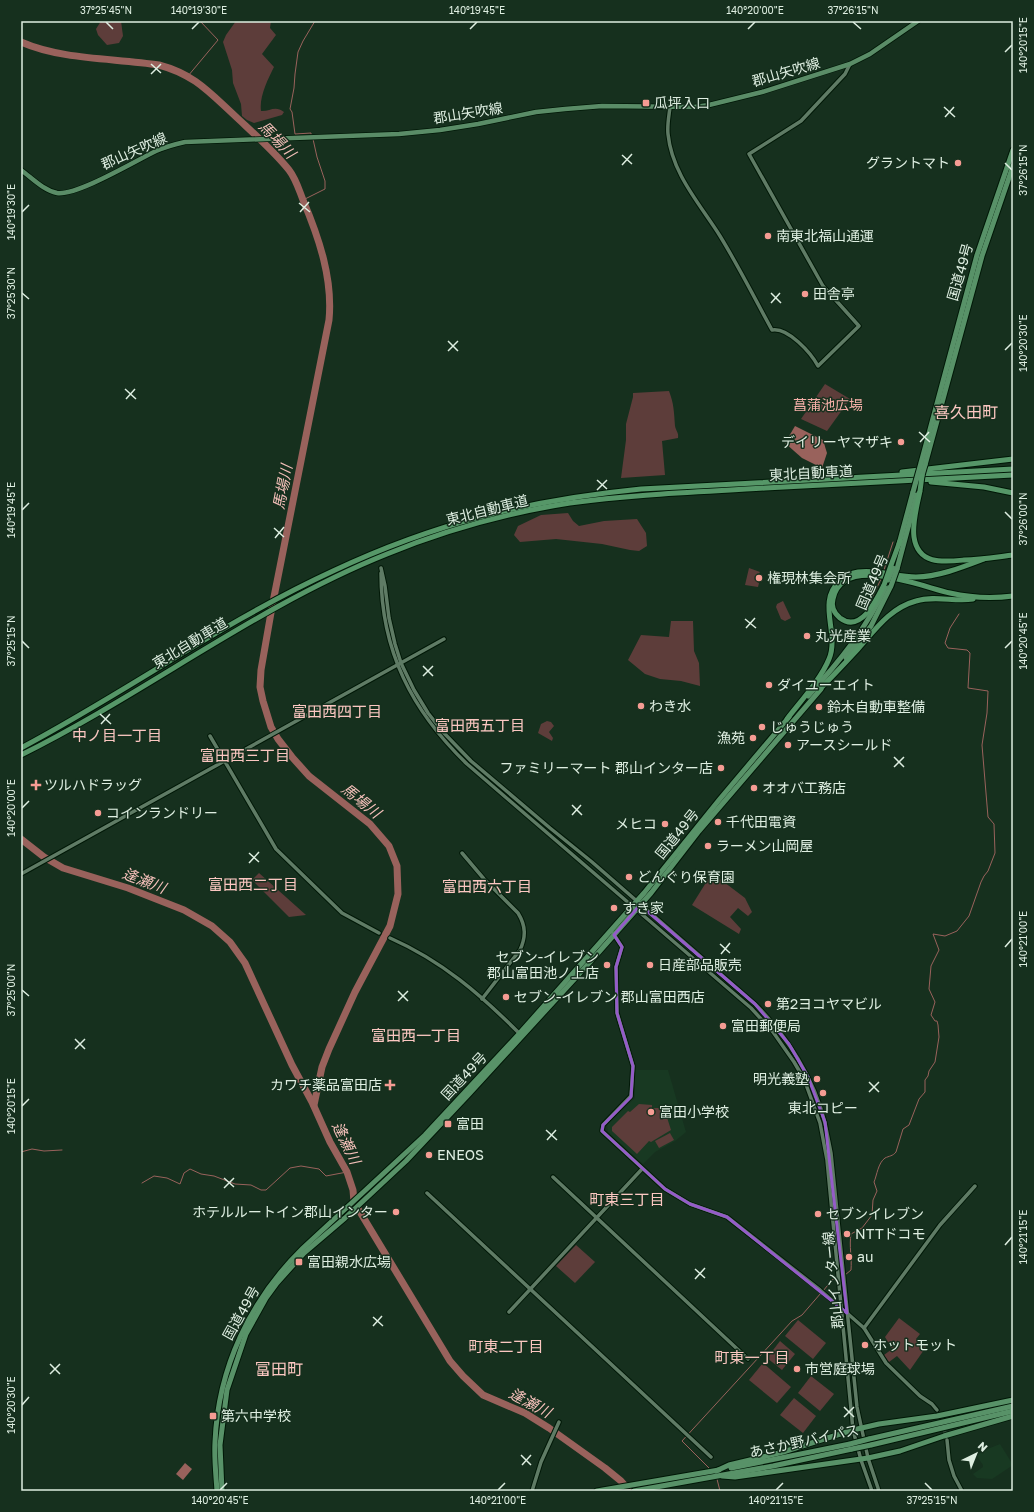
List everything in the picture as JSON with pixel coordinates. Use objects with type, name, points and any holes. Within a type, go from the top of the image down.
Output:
[{"type":"highway","name":"国道49号","points":[[893,568],[900,541],[917,492],[977,255],[1013,150]]},
{"type":"highway","name":"国道49号","points":[[893,568],[922,476],[923,464],[982,256],[1013,166]]},
{"type":"highway","points":[[859,477],[1013,459]]},
{"type":"highway","name":"東北自動車道","points":[[21,748],[70,721],[283,596],[374,552],[443,526],[509,508],[598,493],[660,487],[1013,469]]},
{"type":"highway","name":"東北自動車道","points":[[21,754],[98,712],[264,614],[335,576],[386,554],[435,536],[489,520],[529,510],[578,502],[667,493],[1013,475]]},
{"type":"highway","points":[[911,481],[971,486],[1013,493]]},
{"type":"highway","points":[[917,492],[914,538],[916,545],[924,556],[931,560],[945,562],[1013,555]]},
{"type":"highway","points":[[787,719],[823,670],[829,659],[833,636],[828,611],[829,600],[837,583],[857,572],[866,571],[915,577],[928,576],[984,559]]},
{"type":"highway","points":[[893,568],[887,585],[864,617],[854,621],[846,621],[835,614],[832,604],[834,594],[841,584],[857,576],[883,576],[948,593],[978,598],[992,599],[1013,596]]},
{"type":"highway","name":"国道49号","points":[[222,1491],[220,1445],[225,1401],[233,1368],[246,1334],[276,1283],[304,1253],[371,1194],[425,1141],[613,933],[787,719],[858,636],[879,603],[887,585]]},
{"type":"highway","name":"国道49号","points":[[638,903],[651,893],[699,831],[866,633],[879,612],[887,585]]},
{"type":"highway","points":[[818,691],[898,608],[924,599],[935,598],[962,600],[978,598]]},
{"type":"highway","name":"国道49号","points":[[217,1491],[215,1442],[220,1398],[228,1365],[242,1330],[273,1280],[288,1262],[425,1135],[521,1035]]},
{"type":"highway","points":[[716,1471],[729,1465],[783,1452],[860,1428],[936,1416],[1013,1400]]},
{"type":"highway","name":"あさか野バイパス","points":[[870,1442],[1013,1406]]},
{"type":"highway","name":"あさか野バイパス","points":[[634,1491],[722,1476],[1013,1411]]},
{"type":"highway","points":[[722,1476],[735,1477],[861,1460],[900,1451],[944,1436],[1013,1416]]},
{"type":"highway","name":"あさか野バイパス","points":[[597,1491],[851,1446]]},
{"type":"main road","name":"郡山矢吹線","points":[[21,170],[47,189],[56,193],[62,193],[78,189],[157,150],[180,144],[201,141],[362,136],[440,130],[536,112],[565,109],[602,106],[694,107],[720,103],[850,64],[870,54],[918,21]]},
{"type":"street","points":[[670,107],[668,124],[669,139],[676,164],[688,190],[720,236],[772,330],[781,332],[792,338],[806,349],[818,366],[859,326],[823,286],[749,154],[801,121],[845,74],[850,64]]},
{"type":"street","points":[[399,664],[389,618],[381,568],[384,618],[390,644],[413,698],[427,721],[439,736],[453,751],[633,908],[703,966],[763,1020],[784,1046],[804,1079],[820,1123],[826,1154],[853,1430],[861,1460],[872,1491]]},
{"type":"street","points":[[21,874],[444,640]]},
{"type":"street","name":"郡山インター線","points":[[399,664],[428,713],[456,746],[744,995],[767,1016],[789,1044],[808,1077],[823,1116],[832,1160],[857,1407],[860,1428],[879,1491]]},
{"type":"street","points":[[210,736],[276,849],[342,914],[380,933]]},
{"type":"street","points":[[462,853],[518,913],[524,927],[524,942],[520,950],[482,999]]},
{"type":"street","points":[[613,933],[622,946],[616,967],[617,1012],[632,1066],[632,1096],[603,1125],[602,1128],[605,1135],[665,1189],[690,1204],[728,1218],[820,1290],[864,1328],[886,1363],[920,1396],[932,1404],[937,1410]]},
{"type":"street","points":[[390,938],[410,947],[438,963],[482,999],[521,1035]]},
{"type":"street","points":[[509,1312],[642,1169]]},
{"type":"street","points":[[553,1177],[748,1359]]},
{"type":"street","points":[[864,1328],[940,1225],[975,1186]]},
{"type":"street","points":[[427,1193],[711,1457]]},
{"type":"street","points":[[532,1491],[541,1462],[559,1422]]},
{"type":"street","points":[[947,1440],[949,1460],[954,1476],[962,1491]]},
{"type":"highlighted area","points":[[640,905],[755,1004],[789,1044],[808,1077],[825,1122],[847,1313],[727,1217],[690,1204],[665,1189],[602,1131],[603,1125],[631,1097],[633,1066],[617,1013],[616,967],[622,947],[614,935]]},
{"type":"shaded area","points":[[795,426],[823,440],[827,453],[822,468],[802,458],[785,443]]},
{"type":"shaded area","name":"富田小学校","points":[[635,1070],[668,1070],[686,1132],[675,1141],[655,1152],[643,1164],[608,1132],[607,1125],[635,1098]]},
{"type":"shaded area","points":[[1000,1444],[1013,1465],[992,1479],[977,1478],[973,1474],[983,1467],[983,1465],[976,1455]]},
{"type":"shaded area","points":[[185,1463],[192,1469],[183,1480],[176,1474]]},
{"type":"green space","points":[[101,21],[121,21],[123,36],[119,43],[107,45],[98,35],[96,29]]},
{"type":"green space","points":[[236,21],[271,21],[270,28],[276,35],[262,54],[274,67],[261,100],[261,111],[278,109],[284,112],[282,115],[254,123],[242,116],[241,104],[233,83],[232,70],[223,42]]},
{"type":"green space","name":"菖蒲池広場","points":[[825,384],[850,399],[827,431],[801,419]]},
{"type":"green space","points":[[669,391],[673,404],[675,426],[678,433],[678,438],[662,441],[665,475],[621,478],[626,440],[626,424],[633,393]]},
{"type":"green space","points":[[568,513],[573,521],[579,526],[604,521],[637,519],[646,533],[647,546],[639,551],[602,544],[556,539],[520,542],[514,535],[518,526],[541,515]]},
{"type":"green space","points":[[749,568],[760,572],[755,579],[759,583],[758,587],[745,585]]},
{"type":"green space","points":[[783,601],[791,618],[785,621],[781,619],[776,607],[777,604]]},
{"type":"green space","points":[[671,621],[693,621],[694,651],[699,663],[700,686],[681,681],[660,679],[645,674],[628,660],[641,635],[669,637]]},
{"type":"green space","points":[[547,721],[551,722],[554,726],[549,732],[553,738],[552,741],[538,733],[541,724]]},
{"type":"green space","points":[[259,873],[306,915],[289,917],[252,880]]},
{"type":"green space","points":[[712,873],[745,898],[752,912],[748,916],[738,908],[730,917],[741,929],[739,934],[692,905]]},
{"type":"green space","points":[[639,1104],[652,1105],[652,1108],[664,1108],[671,1130],[651,1142],[649,1141],[637,1154],[612,1131],[612,1127],[628,1111],[630,1112]]},
{"type":"green space","points":[[670,1133],[674,1140],[659,1148],[655,1141]]},
{"type":"green space","points":[[576,1245],[595,1262],[575,1283],[556,1266]]},
{"type":"green space","points":[[899,1318],[920,1334],[916,1339],[926,1347],[910,1370],[897,1356],[889,1362],[884,1355],[892,1349],[885,1337]]},
{"type":"green space","points":[[798,1320],[826,1343],[813,1359],[785,1336]]},
{"type":"green space","points":[[780,1341],[795,1354],[782,1370],[767,1358]]},
{"type":"green space","points":[[763,1363],[791,1387],[777,1403],[749,1380]]},
{"type":"green space","points":[[811,1376],[834,1394],[820,1411],[798,1393]]},
{"type":"green space","points":[[794,1398],[816,1416],[803,1433],[780,1415]]},
{"type":"waterway","points":[[188,76],[218,40],[200,21]]},
{"type":"waterway","points":[[311,134],[295,134],[292,112],[290,109],[298,52],[315,21]]},
{"type":"waterway","name":"馬場川","points":[[21,42],[37,48],[88,58],[159,65],[191,78],[216,98],[262,141],[289,170],[309,214],[324,259],[329,289],[329,320],[272,607],[261,670],[260,687],[271,727],[292,757],[309,776],[370,824],[389,846],[397,866],[398,894],[390,926],[355,992],[329,1049],[322,1067],[314,1105]]},
{"type":"waterway","points":[[303,200],[325,189],[325,181],[313,139]]},
{"type":"waterway","points":[[884,570],[893,542]]},
{"type":"waterway","points":[[869,604],[881,579]]},
{"type":"waterway","points":[[845,1275],[851,1270],[851,1234],[862,1228],[872,1215],[873,1200],[877,1191],[874,1182],[879,1166],[885,1158],[896,1152],[903,1129],[909,1125],[919,1099],[925,1092],[925,1080],[935,1062],[939,1037],[937,1021],[935,1021],[931,1015],[935,1002],[929,989],[931,966],[939,950],[933,934],[945,936],[957,931],[969,916],[981,882],[988,871],[995,853],[994,824],[988,817],[982,745],[987,713],[988,691],[968,688],[970,653],[967,650],[948,648],[945,643],[950,628],[959,614]]},
{"type":"waterway","name":"逢瀬川","points":[[21,839],[44,857],[63,868],[128,888],[184,910],[212,926],[230,942],[245,963],[292,1065],[312,1102],[330,1142],[347,1172],[353,1190],[354,1202],[450,1361],[483,1395],[525,1413],[549,1428],[605,1468],[621,1481],[630,1491]]},
{"type":"waterway","points":[[21,1152],[32,1149],[44,1151],[62,1150]]},
{"type":"waterway","points":[[142,1183],[154,1176],[167,1178],[180,1184],[184,1173],[190,1169],[201,1174],[214,1176],[235,1184],[251,1185],[261,1190],[266,1190],[290,1168],[301,1166],[319,1169],[326,1176],[347,1172]]},
{"type":"waterway","points":[[823,1291],[832,1280],[837,1278]]},
{"type":"waterway","points":[[711,1470],[682,1441],[792,1321],[802,1315],[821,1293]]},
{"type":"waterway","points":[[717,1479],[720,1491]]},
{"type":"tunnel","points":[[937,1410],[947,1438]]},
{"type":"place","name":"瓜坪入口","points":[[646,103]]},
{"type":"place","name":"グラントマト","points":[[958,163]]},
{"type":"place","name":"南東北福山通運","points":[[768,236]]},
{"type":"place","name":"田舎亭","points":[[805,294]]},
{"type":"place","name":"デイリーヤマザキ","points":[[901,442]]},
{"type":"place","name":"権現林集会所","points":[[759,578]]},
{"type":"place","name":"丸光産業","points":[[807,636]]},
{"type":"place","name":"ダイユーエイト","points":[[769,685]]},
{"type":"place","name":"わき水","points":[[641,706]]},
{"type":"place","name":"鈴木自動車整備","points":[[819,707]]},
{"type":"place","name":"じゅうじゅう","points":[[762,727]]},
{"type":"place","name":"漁苑","points":[[753,738]]},
{"type":"place","name":"アースシールド","points":[[788,745]]},
{"type":"place","name":"ファミリーマート 郡山インター店","points":[[721,768]]},
{"type":"place","name":"ツルハドラッグ","points":[[36,785]]},
{"type":"place","name":"オオバ工務店","points":[[754,788]]},
{"type":"place","name":"コインランドリー","points":[[98,813]]},
{"type":"place","name":"千代田電資","points":[[718,822]]},
{"type":"place","name":"メヒコ","points":[[665,824]]},
{"type":"place","name":"ラーメン山岡屋","points":[[708,846]]},
{"type":"place","name":"どんぐり保育園","points":[[629,877]]},
{"type":"place","name":"すき家","points":[[614,908]]},
{"type":"place","name":"セブン-イレブン 郡山富田池ノ上店","points":[[607,965]]},
{"type":"place","name":"日産部品販売","points":[[650,965]]},
{"type":"place","name":"セブン-イレブン 郡山富田西店","points":[[506,997]]},
{"type":"place","name":"第2ヨコヤマビル","points":[[768,1004]]},
{"type":"place","name":"富田郵便局","points":[[723,1026]]},
{"type":"place","name":"明光義塾","points":[[817,1079]]},
{"type":"place","name":"カワチ薬品富田店","points":[[390,1085]]},
{"type":"place","name":"東北コピー","points":[[823,1093]]},
{"type":"place","name":"富田小学校","points":[[651,1112]]},
{"type":"place","name":"富田","points":[[448,1124]]},
{"type":"place","name":"ENEOS","points":[[429,1155]]},
{"type":"place","name":"ホテルルートイン郡山インター","points":[[396,1212]]},
{"type":"place","name":"セブンイレブン","points":[[818,1214]]},
{"type":"place","name":"NTTドコモ","points":[[847,1234]]},
{"type":"place","name":"au","points":[[849,1257]]},
{"type":"place","name":"富田親水広場","points":[[299,1262]]},
{"type":"place","name":"ホットモット","points":[[865,1345]]},
{"type":"place","name":"市営庭球場","points":[[797,1369]]},
{"type":"place","name":"第六中学校","points":[[213,1416]]},
{"type":"district","name":"喜久田町","points":[[966,412]]},
{"type":"district","name":"富田西四丁目","points":[[337,712]]},
{"type":"district","name":"富田西五丁目","points":[[480,726]]},
{"type":"district","name":"中ノ目一丁目","points":[[117,736]]},
{"type":"district","name":"富田西三丁目","points":[[245,756]]},
{"type":"district","name":"富田西二丁目","points":[[253,885]]},
{"type":"district","name":"富田西六丁目","points":[[487,887]]},
{"type":"district","name":"富田西一丁目","points":[[416,1036]]},
{"type":"district","name":"町東三丁目","points":[[627,1200]]},
{"type":"district","name":"町東二丁目","points":[[506,1347]]},
{"type":"district","name":"町東一丁目","points":[[752,1358]]},
{"type":"district","name":"富田町","points":[[279,1369]]}]
